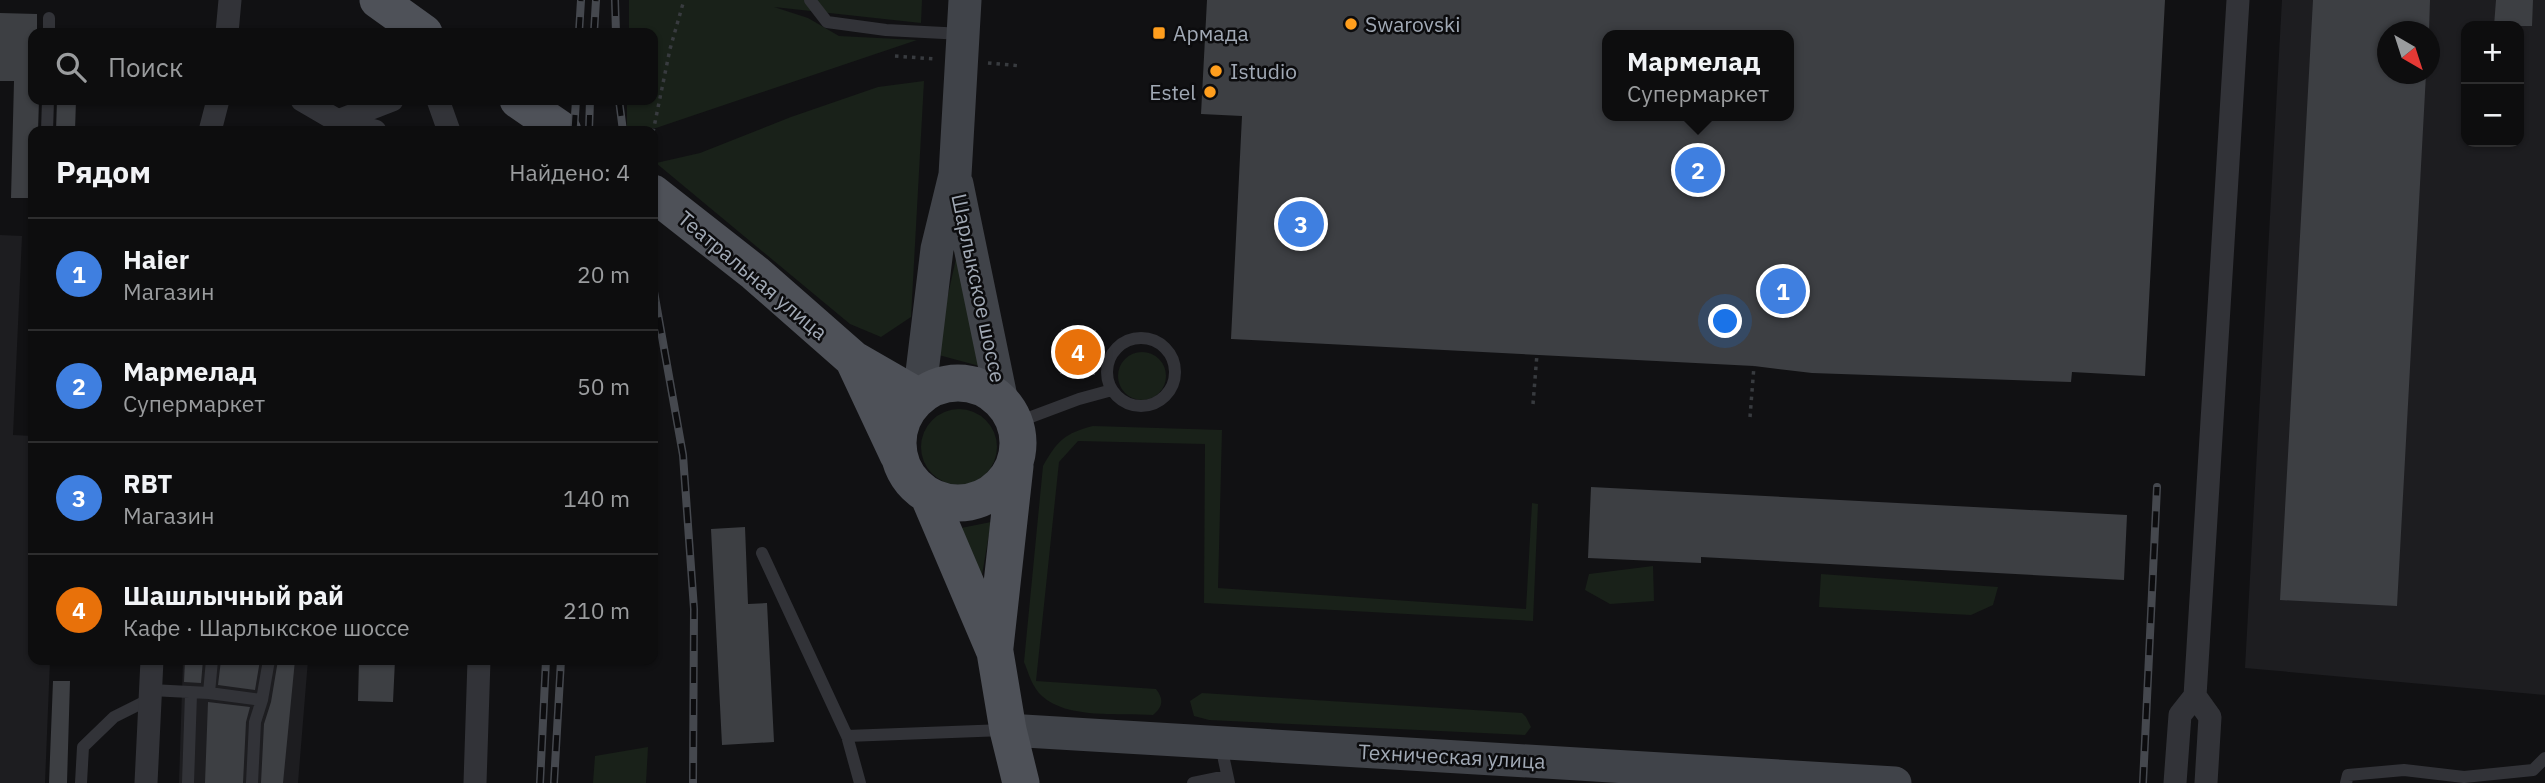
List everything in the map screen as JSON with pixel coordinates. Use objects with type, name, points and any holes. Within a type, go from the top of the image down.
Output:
[{"type":"main road","points":[[379,0],[417,28]]},
{"type":"main road","points":[[526,105],[556,126]]},
{"type":"main road","name":"Театральная улица","points":[[658,197],[755,273],[853,359],[919,397]]},
{"type":"main road","name":"Театральная улица","points":[[853,359],[898,455]]},
{"type":"main road","points":[[995,652],[1019,444],[1009,412],[990,392],[962,383],[939,386],[919,397],[908,408],[901,423],[898,455],[909,479],[929,497],[995,652],[1008,730],[1021,783]]},
{"type":"main road","points":[[929,497],[951,503],[973,502],[994,492],[1015,466]]},
{"type":"street","points":[[227,28],[230,0]]},
{"type":"street","name":"Шарлыкское шоссе","points":[[919,397],[936,261],[955,175],[965,0]]},
{"type":"street","points":[[2175,783],[2180,715],[2195,696],[2238,0]]},
{"type":"street","points":[[212,126],[217,105]]},
{"type":"street","points":[[311,105],[338,121],[356,126]]},
{"type":"street","points":[[338,121],[378,105]]},
{"type":"street","points":[[440,105],[447,126]]},
{"type":"street","name":"Шарлыкское шоссе","points":[[955,175],[1009,412]]},
{"type":"street","points":[[146,783],[152,665]]},
{"type":"street","points":[[475,783],[479,665]]},
{"type":"street","points":[[2195,696],[2210,717],[2206,783]]},
{"type":"street","name":"Техническая улица","points":[[1008,730],[1220,742],[1579,769],[1895,783]]},
{"type":"lane","points":[[810,0],[827,22],[886,30],[963,34]]},
{"type":"lane","points":[[49,18],[49,28]]},
{"type":"lane","points":[[47,105],[47,126]]},
{"type":"lane","points":[[1147,338],[1164,346],[1174,361],[1175,379],[1167,395],[1152,405],[1129,404],[1112,390],[1107,373],[1110,356],[1128,340],[1147,338]]},
{"type":"lane","points":[[1009,412],[1112,390]]},
{"type":"lane","points":[[762,553],[847,736],[860,783]]},
{"type":"lane","points":[[209,693],[212,665]]},
{"type":"lane","points":[[252,783],[255,722],[268,665]]},
{"type":"lane","points":[[81,783],[83,747],[114,717],[150,694],[209,693],[262,700]]},
{"type":"lane","points":[[188,783],[191,694]]},
{"type":"lane","points":[[847,736],[1008,730]]},
{"type":"lane","points":[[1193,783],[1228,779],[1220,742]]},
{"type":"lane","points":[[2346,783],[2348,775],[2404,770],[2464,777],[2533,770],[2545,758]]},
{"type":"path","points":[[654,126],[670,49],[684,0]]},
{"type":"path","points":[[895,56],[929,58]]},
{"type":"path","points":[[1533,404],[1537,354]]},
{"type":"path","points":[[1750,416],[1754,366]]},
{"type":"shaded area","points":[[629,0],[922,0],[921,23],[774,7],[808,18],[839,36],[917,40],[658,127],[627,126],[627,105],[658,105],[658,28],[629,28]]},
{"type":"shaded area","points":[[2282,0],[2545,0],[2545,695],[2245,668]]},
{"type":"shaded area","points":[[924,81],[911,317],[881,337],[850,324],[658,165],[700,153],[791,117],[878,87]]},
{"type":"shaded area","points":[[0,235],[22,236],[13,435],[28,436],[28,665],[50,665],[45,783],[0,783]]},
{"type":"shaded area","points":[[957,254],[983,367],[935,354]]},
{"type":"shaded area","points":[[1142,352],[1159,359],[1166,376],[1159,393],[1142,400],[1125,393],[1118,376],[1125,359]]},
{"type":"shaded area","points":[[959,409],[974,412],[986,420],[994,432],[997,447],[994,462],[986,474],[974,482],[959,485],[944,482],[932,474],[924,462],[921,447],[924,432],[932,420],[944,412]]},
{"type":"shaded area","points":[[1093,426],[1222,430],[1218,588],[1526,609],[1532,503],[1538,504],[1533,621],[1204,603],[1205,444],[1078,441],[1059,462],[1036,681],[1156,689],[1161,703],[1153,715],[1079,712],[1052,703],[1036,689],[1024,662],[1043,466],[1063,439]]},
{"type":"shaded area","points":[[991,522],[981,581],[961,528]]},
{"type":"shaded area","points":[[1653,566],[1654,601],[1610,604],[1585,590],[1589,574]]},
{"type":"shaded area","points":[[1821,574],[1998,587],[1993,605],[1971,615],[1819,607]]},
{"type":"shaded area","points":[[183,665],[308,665],[298,783],[179,783]]},
{"type":"shaded area","points":[[1202,693],[1522,713],[1531,727],[1525,735],[1209,720],[1194,716],[1190,701]]},
{"type":"shaded area","points":[[648,747],[646,783],[593,783],[595,756]]},
{"type":"building","points":[[1207,0],[2165,0],[2145,376],[2072,372],[2071,382],[1812,373],[1754,366],[1231,339],[1242,116],[1201,114]]},
{"type":"building","points":[[2313,0],[2430,0],[2429,21],[2377,21],[2377,84],[2425,84],[2397,606],[2280,600]]},
{"type":"building","points":[[2496,0],[2533,0],[2532,26],[2524,26],[2524,21],[2494,21]]},
{"type":"building","points":[[0,13],[37,14],[37,28],[28,28],[28,105],[39,105],[38,126],[28,126],[28,198],[11,198],[14,81],[0,81]]},
{"type":"building","points":[[57,105],[76,105],[75,126],[56,126]]},
{"type":"building","points":[[1061,329],[1096,330],[1095,375],[1060,374]]},
{"type":"building","points":[[1591,487],[2127,515],[2124,580],[1701,557],[1701,563],[1588,558]]},
{"type":"building","points":[[745,527],[748,604],[767,603],[774,742],[722,745],[711,529]]},
{"type":"building","points":[[185,665],[203,665],[201,683],[184,682]]},
{"type":"building","points":[[220,665],[259,665],[255,690],[218,685]]},
{"type":"building","points":[[277,665],[295,665],[283,783],[261,783],[264,724]]},
{"type":"building","points":[[359,665],[395,665],[393,702],[358,701]]},
{"type":"building","points":[[53,681],[70,681],[67,783],[49,783]]},
{"type":"building","points":[[208,702],[250,707],[246,722],[243,783],[205,783]]},
{"type":"railway","points":[[579,28],[581,0]]},
{"type":"railway","points":[[594,28],[596,0]]},
{"type":"railway","points":[[615,0],[616,28]]},
{"type":"railway","points":[[574,126],[576,105]]},
{"type":"railway","points":[[589,126],[590,105]]},
{"type":"railway","points":[[620,105],[622,126]]},
{"type":"railway","points":[[658,314],[683,455],[694,609],[693,783]]},
{"type":"railway","points":[[2143,783],[2157,487]]},
{"type":"railway","points":[[540,783],[546,665]]},
{"type":"railway","points":[[554,783],[561,665]]},
{"type":"place","name":"Swarovski","points":[[1351,24]]},
{"type":"place","name":"Армада","points":[[1159,33]]},
{"type":"place","name":"Istudio","points":[[1216,71]]},
{"type":"place","name":"Estel","points":[[1210,92]]},
{"type":"place","name":"Мармелад","points":[[1698,170]]},
{"type":"place","name":"RBT","points":[[1301,224]]},
{"type":"place","name":"Haier","points":[[1783,291]]},
{"type":"place","name":"Шашлычный рай","points":[[1078,352]]}]
